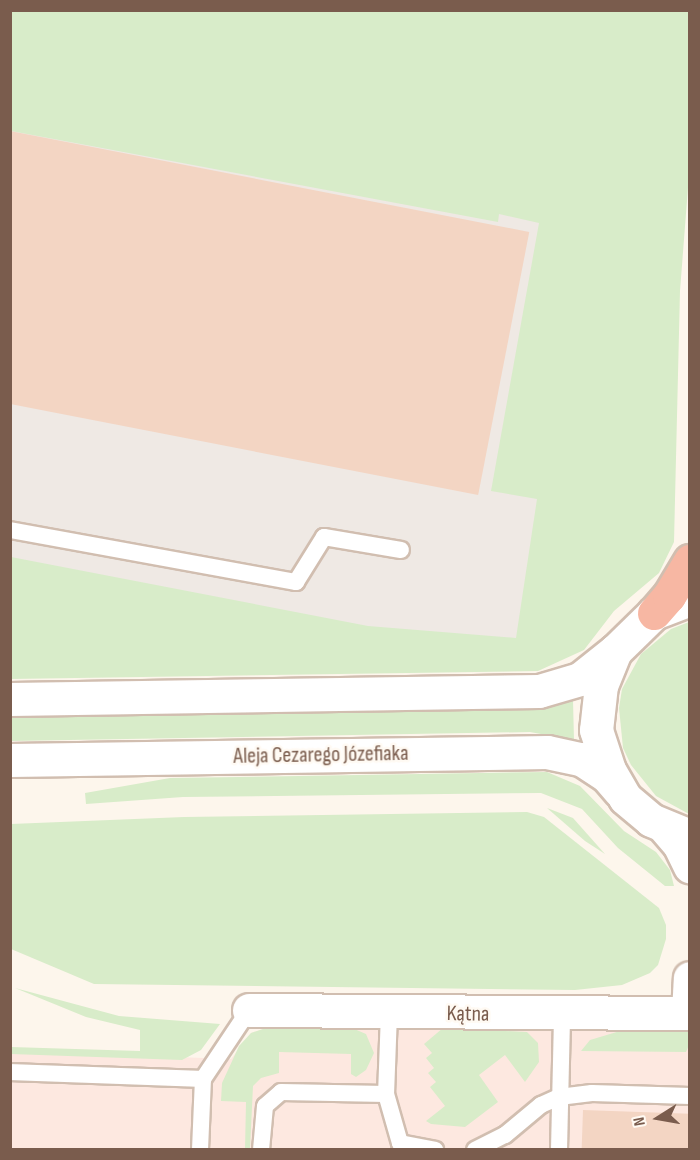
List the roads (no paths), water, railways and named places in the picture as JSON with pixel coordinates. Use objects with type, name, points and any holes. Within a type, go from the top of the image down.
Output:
[{"type":"highway","points":[[654,613],[669,596],[690,561]]},
{"type":"main road","points":[[10,699],[539,691],[580,679],[615,651],[654,613],[690,599]]},
{"type":"main road","points":[[615,651],[601,685],[597,730],[600,748],[620,791]]},
{"type":"main road","name":"Aleja Cezarego Józefiaka","points":[[10,760],[547,752],[581,759],[606,775],[636,809],[677,832]]},
{"type":"main road","points":[[677,832],[679,844],[690,867]]},
{"type":"main road","name":"Kątna","points":[[249,1010],[562,1015],[689,1013],[690,978]]},
{"type":"lane","points":[[10,530],[296,582],[324,537],[401,550]]},
{"type":"lane","points":[[200,1149],[202,1078],[249,1010]]},
{"type":"lane","points":[[389,1013],[386,1094],[400,1146],[435,1149]]},
{"type":"lane","points":[[560,1149],[562,1015]]},
{"type":"lane","points":[[10,1072],[202,1078]]},
{"type":"lane","points":[[261,1149],[265,1106],[281,1092],[386,1094]]},
{"type":"lane","points":[[476,1149],[505,1135],[541,1105],[559,1096],[592,1093],[690,1096]]}]
